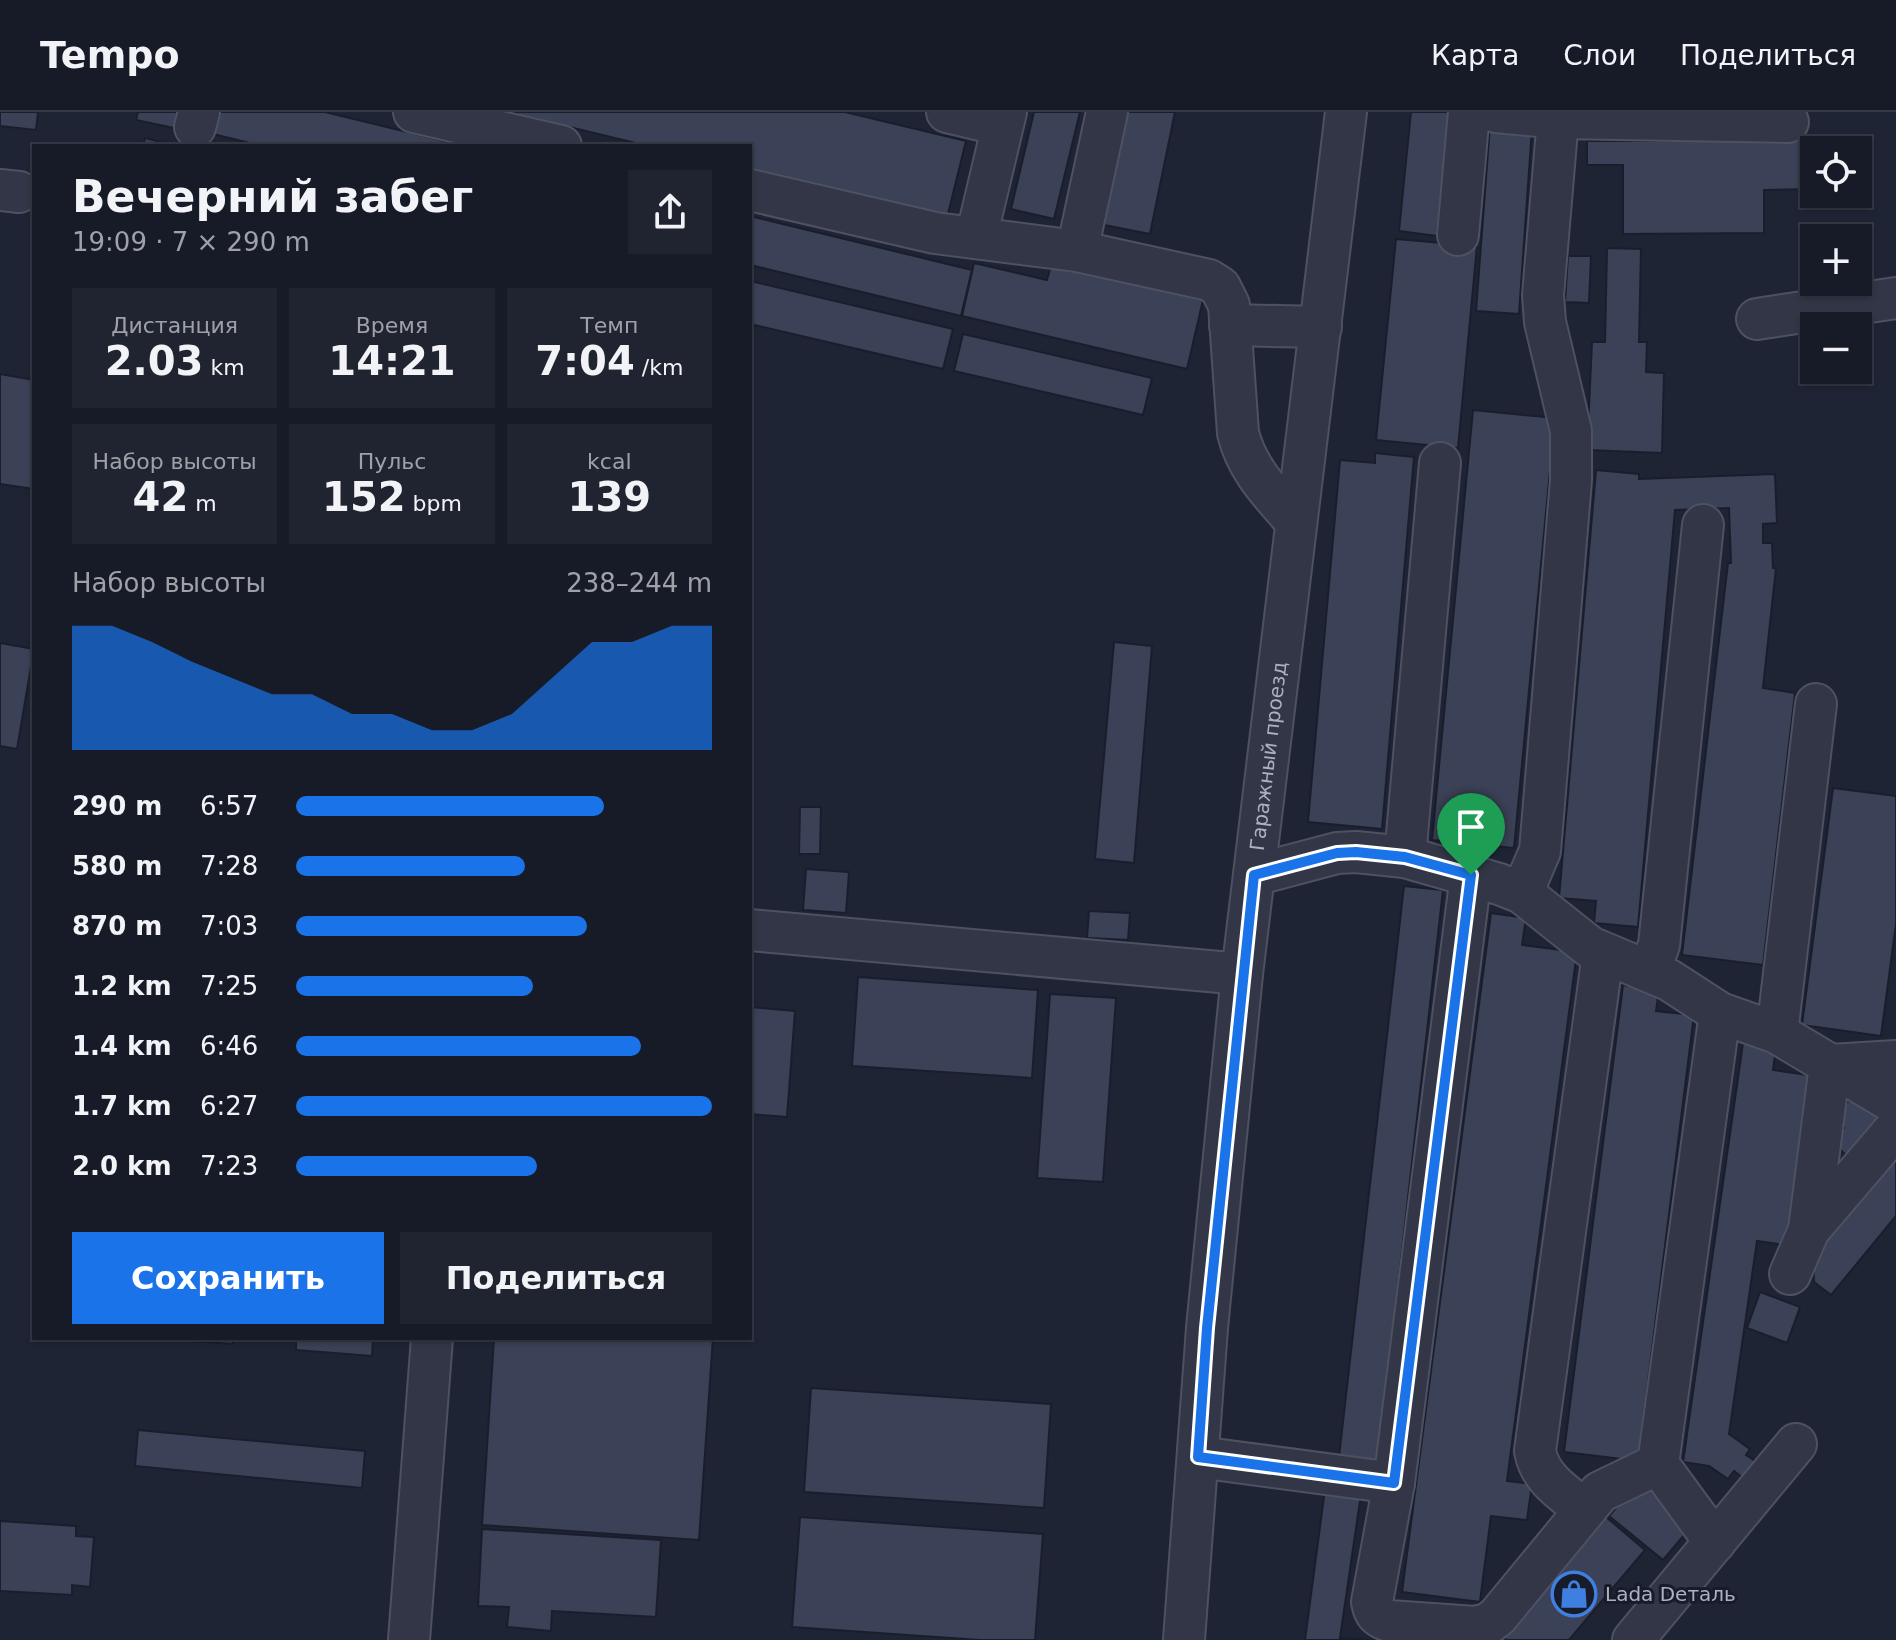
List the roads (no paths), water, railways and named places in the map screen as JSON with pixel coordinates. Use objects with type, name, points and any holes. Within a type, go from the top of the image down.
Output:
[{"type":"street","points":[[414,112],[552,144]]},
{"type":"street","points":[[947,112],[1004,119],[976,238]]},
{"type":"street","points":[[1077,251],[1107,112]]},
{"type":"street","name":"Гаражный проезд","points":[[1184,1640],[1207,1328],[1242,974],[1346,112]]},
{"type":"street","points":[[1458,235],[1469,112]]},
{"type":"street","points":[[1496,112],[1576,116],[1699,116],[1788,122]]},
{"type":"street","points":[[1522,893],[1540,851],[1571,480],[1571,431],[1545,322],[1543,295],[1576,116]]},
{"type":"street","points":[[752,190],[935,233],[1077,251],[1209,280],[1226,295],[1238,433],[1243,453],[1252,470],[1296,522]]},
{"type":"street","points":[[1757,319],[1896,298]]},
{"type":"street","points":[[1230,325],[1321,327]]},
{"type":"street","points":[[1405,857],[1440,463]]},
{"type":"street","points":[[1649,971],[1659,945],[1703,525]]},
{"type":"street","points":[[1777,1033],[1816,704]]},
{"type":"street","points":[[1254,875],[1337,853],[1356,852],[1405,857],[1522,893],[1578,939],[1603,954],[1649,971],[1720,1013],[1777,1033],[1896,1104]]},
{"type":"street","points":[[1471,875],[1394,1483],[1372,1602],[1374,1612],[1379,1618],[1389,1621],[1475,1627],[1488,1624],[1498,1616],[1600,1492],[1658,1464]]},
{"type":"street","points":[[752,930],[1242,974]]},
{"type":"street","points":[[1585,1510],[1548,1479],[1538,1467],[1535,1451],[1603,954]]},
{"type":"street","points":[[1715,1542],[1658,1464],[1720,1013]]},
{"type":"street","points":[[1830,1065],[1896,1061]]},
{"type":"street","points":[[1790,1274],[1809,1230],[1830,1065]]},
{"type":"street","points":[[1809,1230],[1896,1128]]},
{"type":"street","points":[[409,1640],[432,1340]]},
{"type":"street","points":[[1633,1640],[1796,1444]]},
{"type":"street","points":[[1198,1457],[1394,1483]]},
{"type":"place","name":"Lada Dеталь","points":[[1574,1594]]}]
